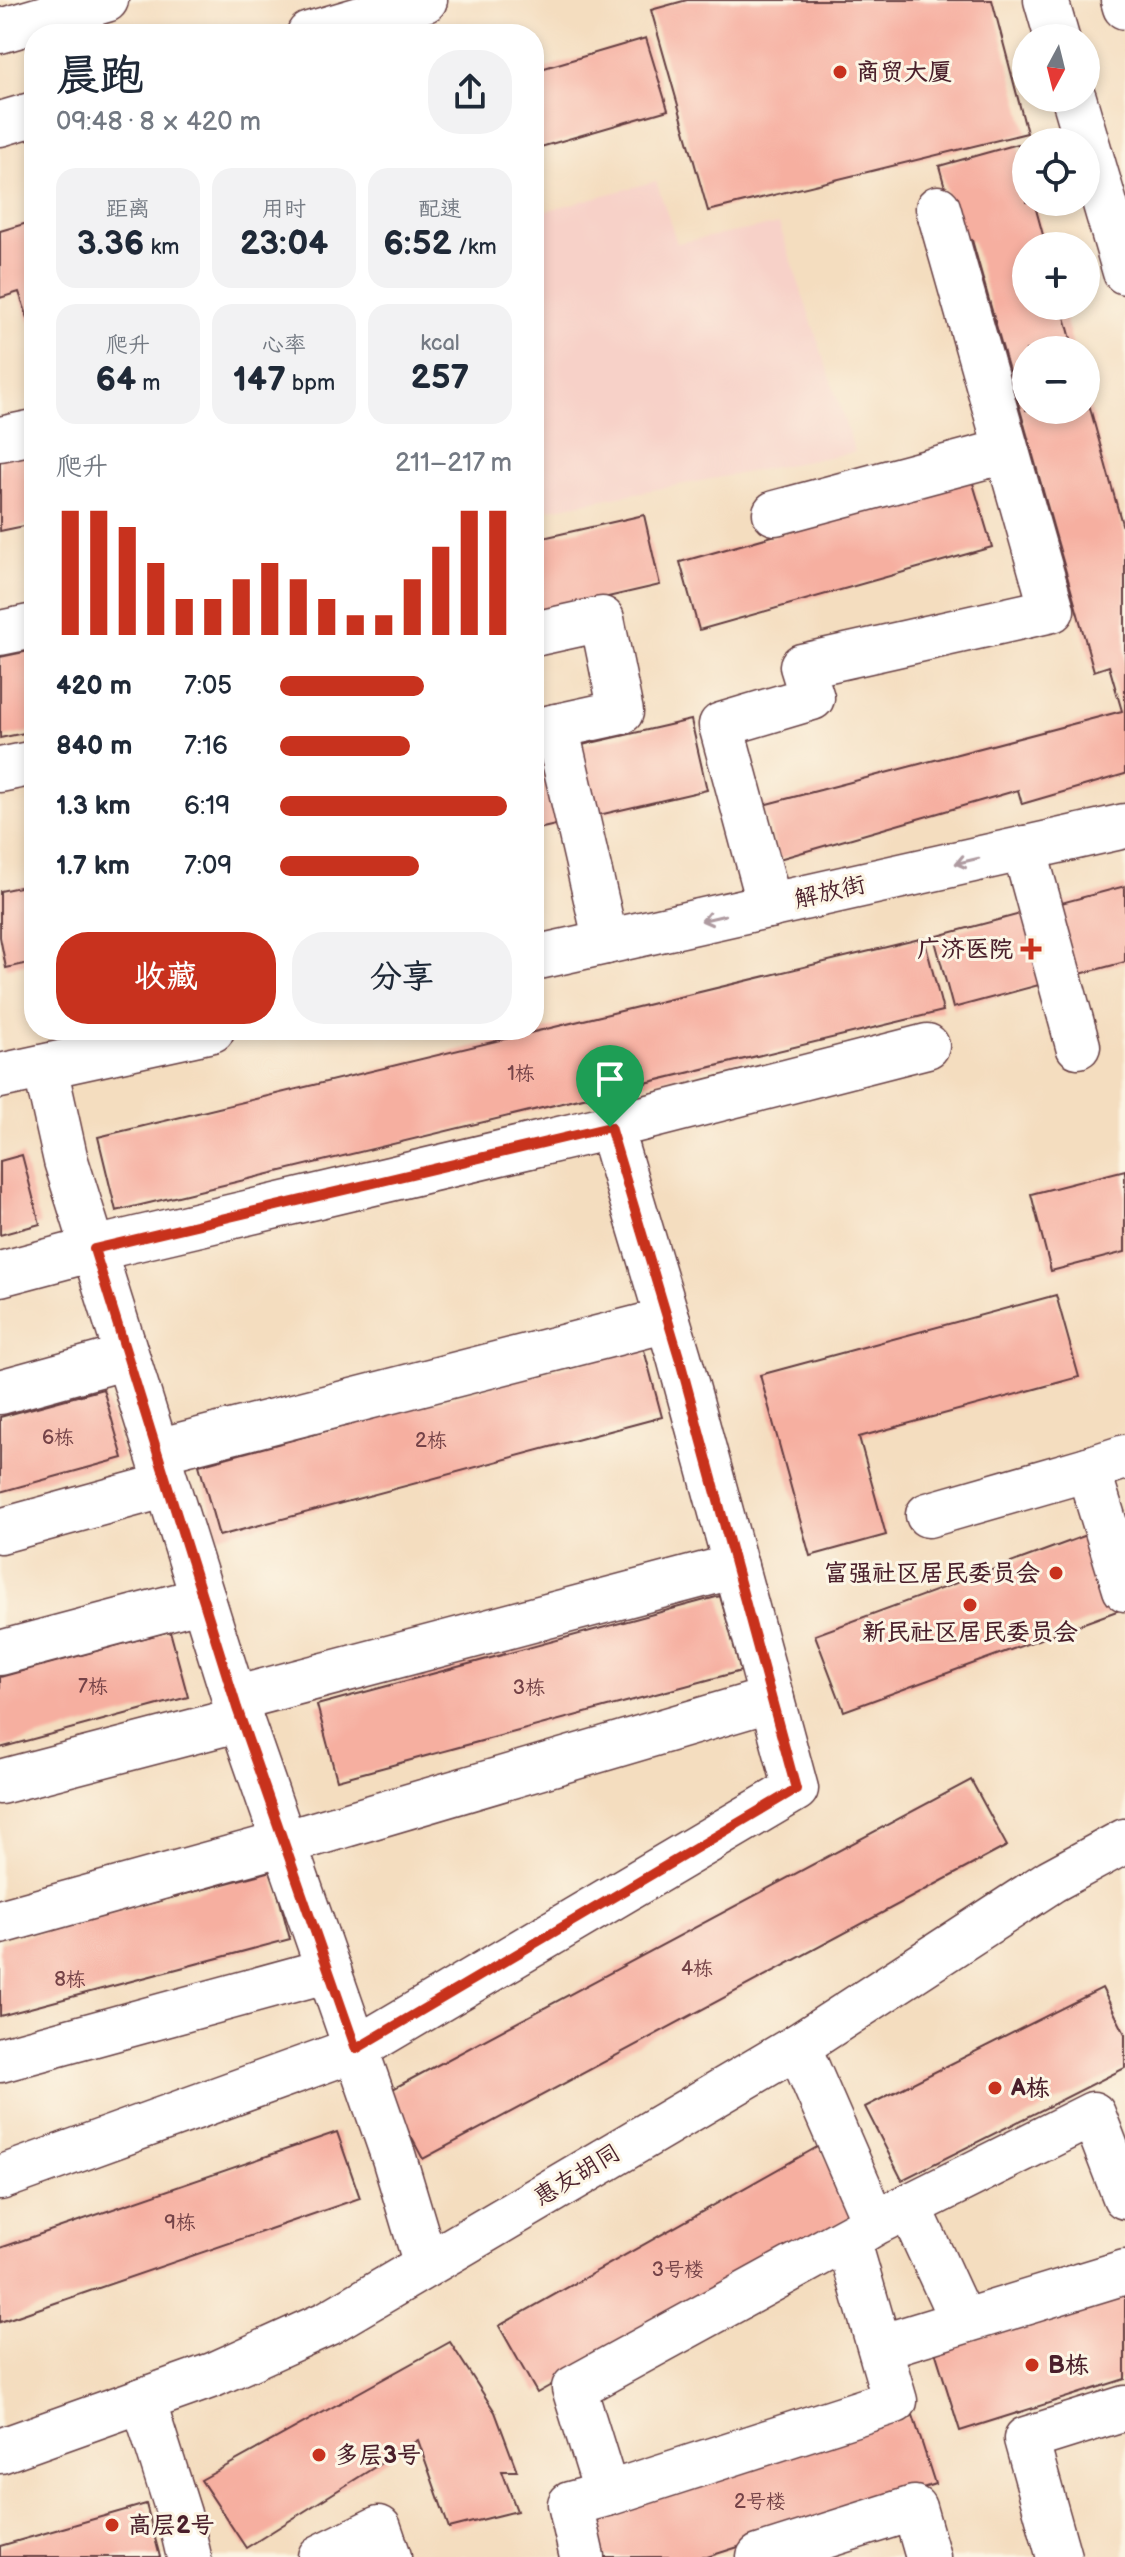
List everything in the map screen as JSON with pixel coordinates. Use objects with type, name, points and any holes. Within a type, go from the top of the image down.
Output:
[{"type":"street","points":[[0,31],[106,0]]},
{"type":"street","points":[[343,24],[425,0]]},
{"type":"street","points":[[1046,0],[1053,24]]},
{"type":"street","points":[[1123,0],[1125,7]]},
{"type":"street","points":[[1078,112],[1125,272]]},
{"type":"street","points":[[0,124],[24,117]]},
{"type":"street","points":[[770,906],[721,725],[812,698],[802,666],[1052,610],[938,208]]},
{"type":"street","points":[[0,439],[24,434]]},
{"type":"street","points":[[775,513],[1006,451]]},
{"type":"street","points":[[544,632],[602,619],[621,712],[545,728],[606,942]]},
{"type":"street","points":[[0,633],[24,628]]},
{"type":"street","points":[[0,770],[24,765]]},
{"type":"street","name":"解放街","points":[[544,956],[1125,826]]},
{"type":"street","points":[[1024,848],[1078,1046]]},
{"type":"street","points":[[0,1076],[167,1040]]},
{"type":"street","points":[[0,1274],[610,1127],[927,1046]]},
{"type":"street","points":[[45,1067],[66,1161],[203,1599],[238,1709],[394,2158],[426,2265]]},
{"type":"street","points":[[0,2178],[356,2049],[796,1789],[668,1320],[610,1127]]},
{"type":"street","points":[[0,1531],[162,1468],[668,1320]]},
{"type":"street","points":[[0,1392],[127,1357]]},
{"type":"street","points":[[928,1515],[1106,1463],[1125,1589]]},
{"type":"street","points":[[0,1782],[238,1709],[736,1566]]},
{"type":"street","points":[[0,1653],[203,1599]]},
{"type":"street","points":[[0,1922],[284,1843],[772,1699]]},
{"type":"street","name":"惠友胡同","points":[[0,2451],[213,2375],[328,2323],[798,2046],[1051,1881],[1125,1841]]},
{"type":"street","points":[[0,2060],[329,1970]]},
{"type":"street","points":[[798,2046],[878,2223],[962,2321]]},
{"type":"street","points":[[607,2494],[574,2388],[878,2223],[1093,2114],[1125,2197]]},
{"type":"street","points":[[582,2557],[570,2504],[895,2401],[880,2347],[878,2223]]},
{"type":"street","points":[[880,2347],[1125,2272]]},
{"type":"street","points":[[143,2400],[179,2514],[189,2557]]},
{"type":"street","points":[[1059,2557],[1026,2439],[1125,2410]]},
{"type":"street","points":[[759,2557],[914,2508],[928,2557]]},
{"type":"street","points":[[320,2557],[379,2528],[389,2557]]},
{"type":"shaded area","points":[[656,181],[677,243],[779,224],[855,452],[544,510],[544,211]]},
{"type":"building","name":"商贸大厦","points":[[687,0],[992,0],[1012,76],[1012,112],[1021,112],[1026,128],[1012,128],[1012,137],[708,211],[651,10]]},
{"type":"building","points":[[646,38],[668,110],[544,146],[544,68]]},
{"type":"building","points":[[1012,146],[1012,216],[1038,216],[1042,232],[1012,232],[1012,320],[1066,320],[1070,336],[1012,336],[1012,381],[972,240],[961,244],[939,166]]},
{"type":"building","points":[[24,224],[24,306],[19,292],[0,298],[0,231]]},
{"type":"building","points":[[1024,424],[1094,424],[1125,535],[1125,774],[1022,804],[1018,790],[779,859],[763,805],[1122,711],[1109,666],[1094,671]]},
{"type":"building","points":[[24,446],[24,526],[0,531],[0,451]]},
{"type":"building","points":[[972,480],[992,547],[699,630],[680,562]]},
{"type":"building","points":[[644,515],[660,585],[544,612],[544,538]]},
{"type":"building","points":[[24,652],[24,733],[0,738],[0,657]]},
{"type":"building","points":[[691,720],[707,790],[544,828],[544,754]]},
{"type":"building","points":[[24,886],[24,964],[6,968],[0,937],[0,891]]},
{"type":"building","name":"广济医院","points":[[1125,886],[1125,962],[953,1008],[934,937]]},
{"type":"building","points":[[924,938],[943,1011],[116,1211],[98,1137],[501,1040],[544,1040],[544,1030]]},
{"type":"building","points":[[22,1155],[40,1224],[0,1235],[0,1161]]},
{"type":"building","points":[[1125,1170],[1125,1252],[1051,1271],[1031,1194]]},
{"type":"building","points":[[1056,1295],[1079,1377],[859,1437],[886,1535],[810,1556],[760,1375]]},
{"type":"building","points":[[643,1346],[662,1417],[219,1536],[199,1465]]},
{"type":"building","points":[[103,1389],[123,1458],[0,1492],[0,1417]]},
{"type":"building","points":[[1125,1521],[1125,1608],[844,1711],[815,1635]]},
{"type":"building","points":[[720,1596],[741,1671],[337,1780],[317,1705]]},
{"type":"building","points":[[170,1631],[188,1697],[0,1748],[0,1677]]},
{"type":"building","points":[[971,1780],[1007,1846],[423,2159],[387,2092]]},
{"type":"building","points":[[272,1871],[290,1939],[0,2016],[0,1943]]},
{"type":"building","name":"A栋","points":[[1102,1988],[1125,2034],[1125,2068],[902,2180],[865,2107]]},
{"type":"building","points":[[337,2132],[360,2198],[0,2322],[0,2248]]},
{"type":"building","points":[[819,2146],[857,2213],[537,2393],[499,2326]]},
{"type":"building","name":"B栋","points":[[1125,2291],[1125,2379],[960,2431],[935,2351]]},
{"type":"building","name":"多层3号","points":[[450,2342],[495,2412],[517,2471],[502,2471],[517,2511],[449,2528],[418,2440],[246,2548],[201,2480]]},
{"type":"building","points":[[913,2415],[935,2484],[707,2557],[597,2557],[585,2521]]},
{"type":"building","name":"高层2号","points":[[146,2504],[160,2557],[0,2557],[0,2546]]},
{"type":"place","name":"商贸大厦","points":[[840,72]]},
{"type":"place","name":"广济医院","points":[[1031,949]]},
{"type":"place","name":"富强社区居民委员会","points":[[1056,1573]]},
{"type":"place","name":"新民社区居民委员会","points":[[970,1605]]},
{"type":"place","name":"A栋","points":[[995,2088]]},
{"type":"place","name":"B栋","points":[[1032,2365]]},
{"type":"place","name":"多层3号","points":[[319,2455]]},
{"type":"place","name":"高层2号","points":[[112,2525]]},
{"type":"route","points":[[610,1127],[679,1357],[796,1789],[356,2049],[237,1708],[94,1249],[610,1127]]}]
